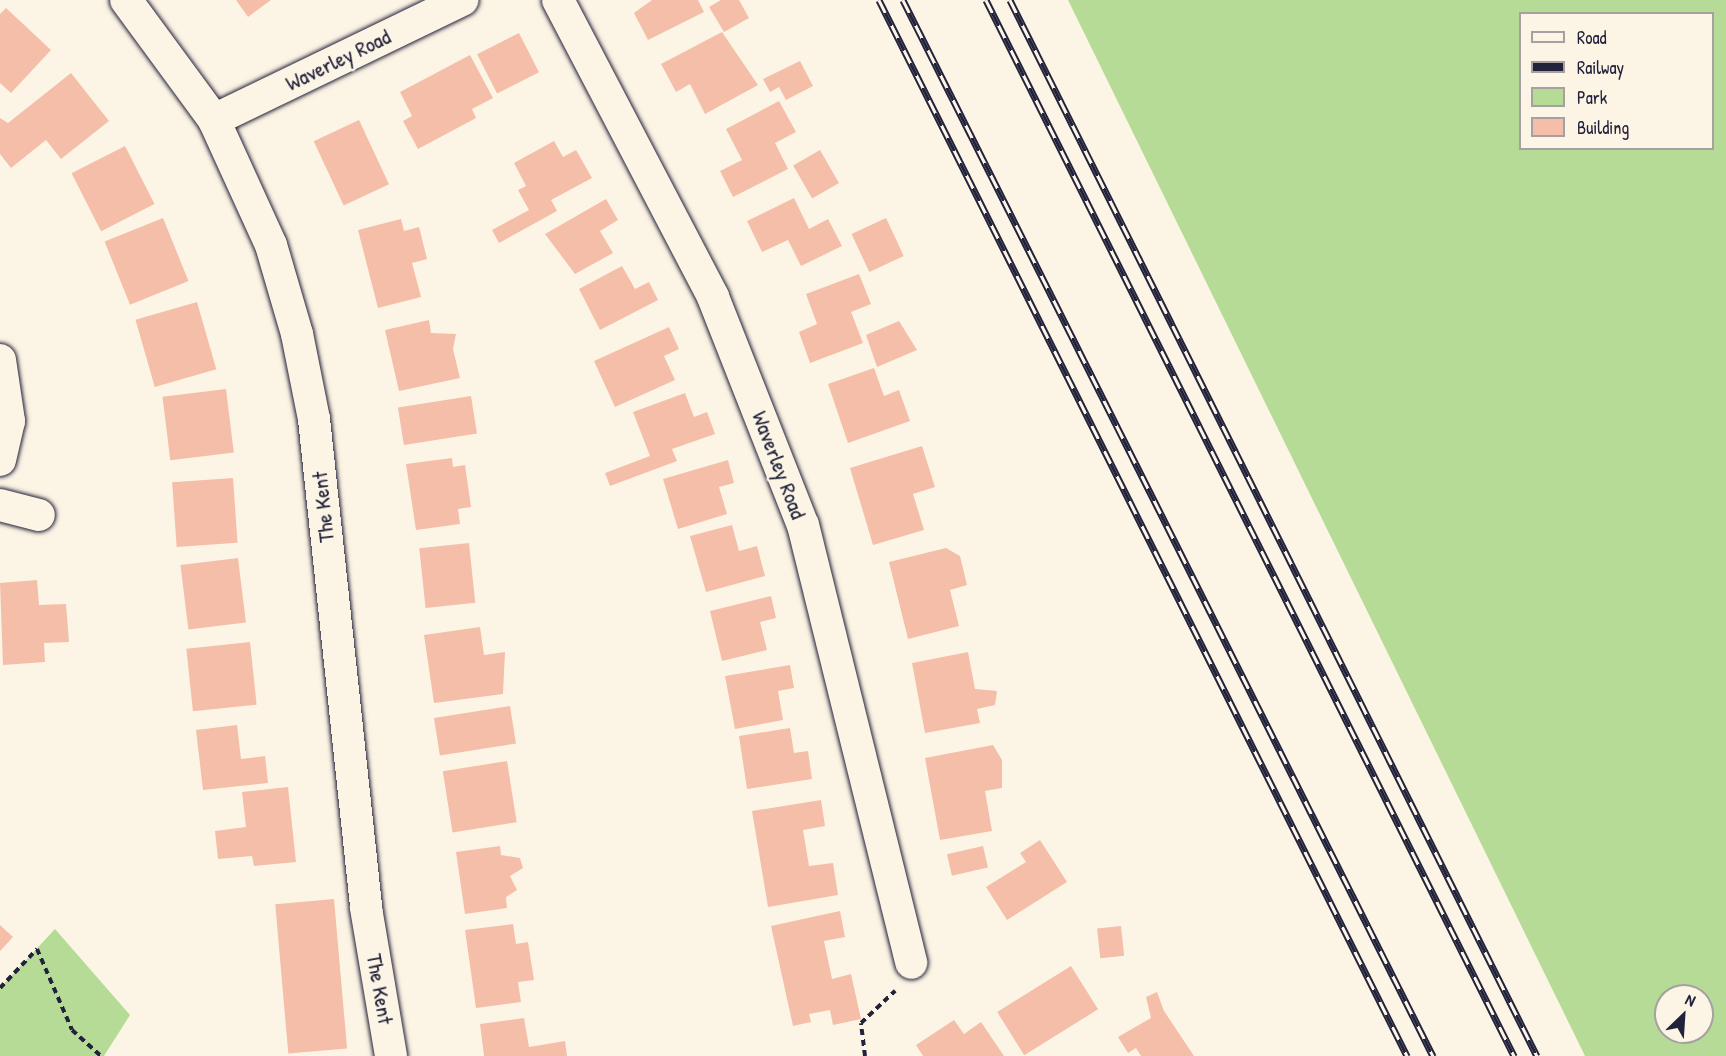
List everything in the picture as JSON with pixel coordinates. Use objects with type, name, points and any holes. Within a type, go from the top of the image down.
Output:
[{"type":"street","name":"The Kent","points":[[126,0],[214,120],[271,245],[312,408],[366,908],[391,1056]]},
{"type":"street","name":"Waverley Road","points":[[214,120],[462,0]]},
{"type":"street","name":"Waverley Road","points":[[558,0],[713,297],[803,525],[911,963]]},
{"type":"street","points":[[0,360],[9,421],[0,460]]},
{"type":"street","points":[[0,505],[39,515]]},
{"type":"path","points":[[0,988],[37,949],[72,1030],[101,1056]]},
{"type":"path","points":[[865,1056],[861,1023],[887,1004],[911,963]]},
{"type":"green space","points":[[1068,0],[1726,0],[1726,1056],[1585,1056]]},
{"type":"green space","points":[[55,929],[130,1015],[104,1056],[0,1056],[0,988]]},
{"type":"building","points":[[236,0],[271,0],[248,17]]},
{"type":"building","points":[[652,0],[698,0],[704,12],[648,40],[634,13]]},
{"type":"building","points":[[721,0],[739,0],[749,18],[724,32],[709,7]]},
{"type":"building","points":[[6,8],[51,50],[11,93],[0,83],[0,14]]},
{"type":"building","points":[[722,32],[758,85],[705,114],[690,84],[676,92],[661,64]]},
{"type":"building","points":[[519,33],[539,72],[497,94],[477,54]]},
{"type":"building","points":[[470,55],[493,98],[472,109],[476,118],[418,149],[403,121],[412,116],[400,92]]},
{"type":"building","points":[[800,61],[813,86],[786,100],[779,87],[770,92],[763,79]]},
{"type":"building","points":[[71,73],[109,121],[61,159],[46,140],[11,168],[0,154],[0,118],[8,123]]},
{"type":"building","points":[[779,101],[796,132],[775,143],[788,169],[733,197],[720,171],[742,160],[726,129]]},
{"type":"building","points":[[359,120],[389,184],[344,205],[314,141]]},
{"type":"building","points":[[554,141],[563,157],[576,150],[592,178],[551,200],[557,211],[499,243],[492,230],[529,210],[518,190],[526,186],[514,163]]},
{"type":"building","points":[[125,146],[155,204],[101,231],[72,173]]},
{"type":"building","points":[[820,150],[839,183],[812,198],[793,166]]},
{"type":"building","points":[[794,198],[809,229],[828,219],[842,246],[801,266],[788,240],[762,252],[747,221]]},
{"type":"building","points":[[606,199],[618,220],[600,231],[613,253],[575,274],[545,234]]},
{"type":"building","points":[[163,218],[188,281],[130,305],[105,242]]},
{"type":"building","points":[[886,218],[904,256],[869,272],[852,234]]},
{"type":"building","points":[[401,219],[404,231],[419,227],[427,259],[412,263],[421,297],[378,308],[358,230]]},
{"type":"building","points":[[622,266],[635,289],[649,282],[658,300],[600,330],[579,289]]},
{"type":"building","points":[[859,274],[871,304],[851,312],[863,343],[810,363],[799,332],[817,324],[806,294]]},
{"type":"building","points":[[197,302],[216,369],[155,387],[135,320]]},
{"type":"building","points":[[429,320],[431,333],[456,334],[453,349],[460,378],[399,391],[385,330]]},
{"type":"building","points":[[899,321],[917,350],[877,367],[866,335]]},
{"type":"building","points":[[669,327],[679,349],[664,356],[675,380],[615,407],[594,361]]},
{"type":"building","points":[[874,368],[884,396],[899,390],[910,421],[848,443],[828,384]]},
{"type":"building","points":[[226,389],[234,453],[170,460],[162,397]]},
{"type":"building","points":[[685,393],[694,417],[707,412],[715,434],[672,449],[677,461],[610,486],[605,473],[650,456],[633,412]]},
{"type":"building","points":[[471,396],[477,434],[404,445],[398,408]]},
{"type":"building","points":[[922,446],[935,487],[913,494],[924,530],[873,545],[850,468]]},
{"type":"building","points":[[452,458],[453,467],[465,465],[471,507],[458,509],[460,524],[416,530],[406,464]]},
{"type":"building","points":[[728,460],[734,483],[719,487],[727,514],[678,529],[663,479]]},
{"type":"building","points":[[233,478],[238,543],[177,547],[172,482]]},
{"type":"building","points":[[732,525],[739,551],[757,546],[765,576],[706,592],[690,536]]},
{"type":"building","points":[[469,543],[475,603],[426,608],[419,548]]},
{"type":"building","points":[[946,548],[960,556],[967,585],[950,590],[959,626],[908,639],[889,562]]},
{"type":"building","points":[[238,558],[246,623],[188,630],[180,565]]},
{"type":"building","points":[[37,580],[39,605],[66,604],[69,642],[44,643],[45,662],[3,665],[0,583]]},
{"type":"building","points":[[771,596],[776,618],[760,622],[767,650],[722,661],[710,611]]},
{"type":"building","points":[[480,627],[484,655],[505,652],[503,694],[434,703],[424,635]]},
{"type":"building","points":[[250,642],[257,705],[193,711],[186,649]]},
{"type":"building","points":[[968,652],[975,689],[997,691],[995,705],[977,709],[980,723],[925,733],[912,663]]},
{"type":"building","points":[[790,665],[794,688],[778,691],[783,720],[735,729],[725,676]]},
{"type":"building","points":[[510,706],[516,744],[440,756],[434,718]]},
{"type":"building","points":[[237,725],[241,759],[265,756],[268,783],[203,790],[196,730]]},
{"type":"building","points":[[790,728],[794,753],[808,751],[812,779],[747,789],[739,736]]},
{"type":"building","points":[[993,745],[1002,760],[1002,788],[985,791],[992,831],[940,840],[925,758]]},
{"type":"building","points":[[507,761],[517,822],[452,832],[443,771]]},
{"type":"building","points":[[288,787],[296,862],[254,866],[252,856],[218,859],[215,831],[246,827],[242,792]]},
{"type":"building","points":[[821,800],[825,826],[803,830],[809,866],[833,863],[838,895],[768,907],[752,811]]},
{"type":"building","points":[[1040,840],[1067,882],[1007,920],[986,887],[1026,862],[1020,853]]},
{"type":"building","points":[[500,846],[501,855],[520,858],[523,868],[510,876],[517,890],[506,897],[507,908],[465,914],[456,852]]},
{"type":"building","points":[[983,846],[988,867],[952,876],[947,854]]},
{"type":"building","points":[[334,899],[347,1048],[288,1054],[275,904]]},
{"type":"building","points":[[840,911],[845,937],[824,941],[832,979],[851,974],[861,1019],[833,1025],[830,1010],[809,1014],[811,1022],[793,1026],[771,926]]},
{"type":"building","points":[[513,924],[516,944],[528,942],[534,980],[518,982],[521,1002],[476,1008],[465,930]]},
{"type":"building","points":[[0,925],[13,937],[0,951]]},
{"type":"building","points":[[1121,926],[1124,956],[1100,958],[1097,929]]},
{"type":"building","points":[[1071,966],[1098,1009],[1024,1055],[997,1012]]},
{"type":"building","points":[[1157,992],[1164,1011],[1194,1056],[1141,1056],[1136,1048],[1128,1053],[1118,1037],[1151,1018],[1146,997]]},
{"type":"building","points":[[524,1018],[529,1047],[565,1041],[567,1056],[484,1056],[480,1024]]},
{"type":"building","points":[[954,1020],[964,1034],[981,1022],[1004,1056],[923,1056],[916,1045]]},
{"type":"railway","points":[[879,0],[1407,1056]]},
{"type":"railway","points":[[903,0],[1433,1056]]},
{"type":"railway","points":[[986,0],[1514,1056]]},
{"type":"railway","points":[[1010,0],[1537,1056]]}]
